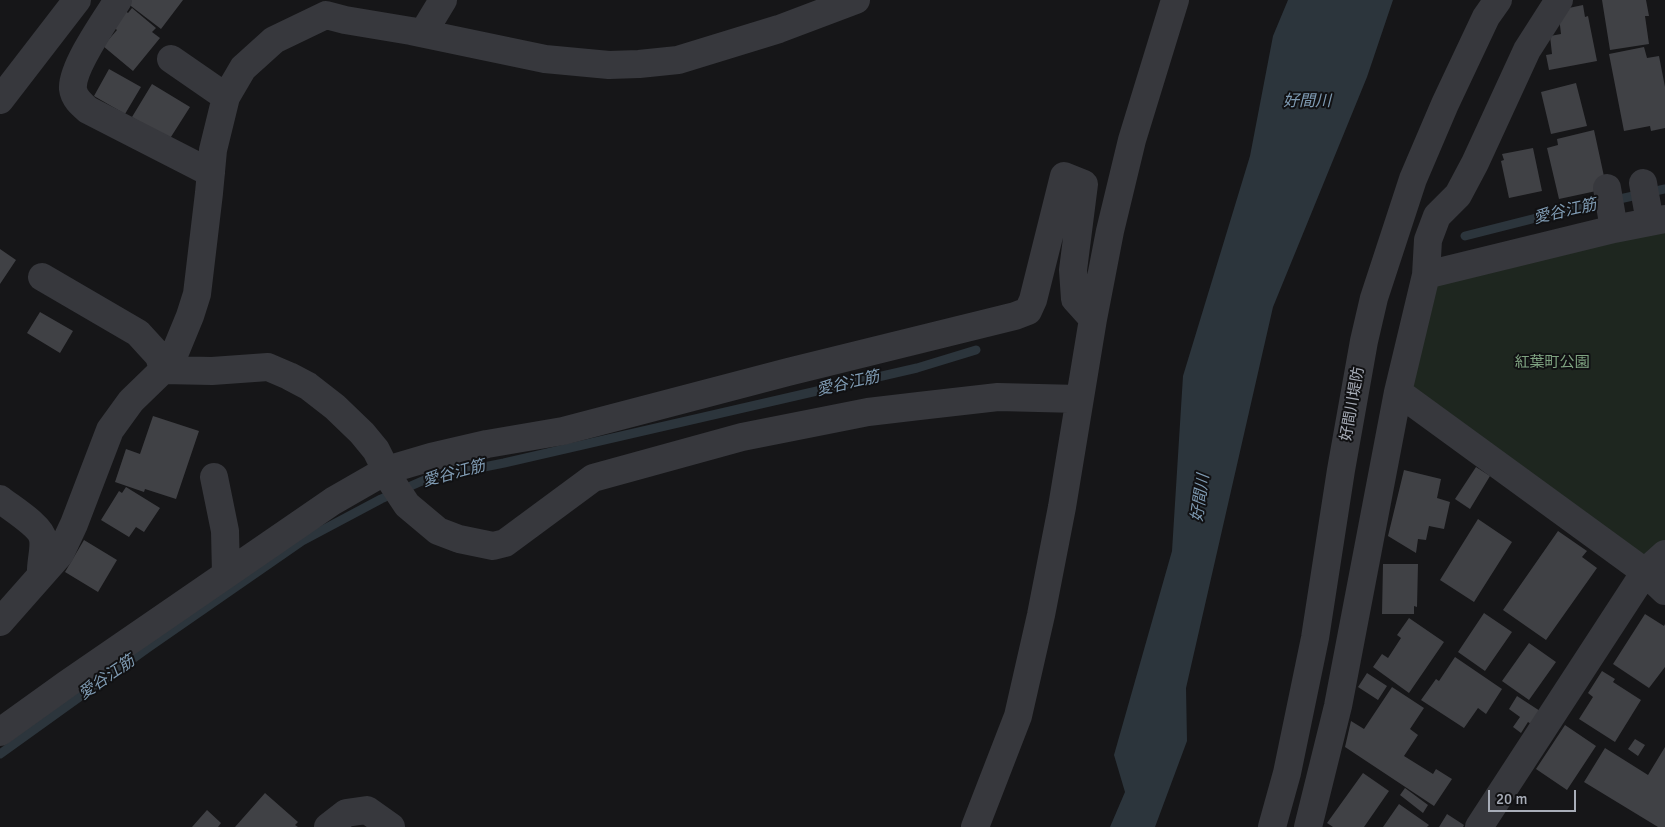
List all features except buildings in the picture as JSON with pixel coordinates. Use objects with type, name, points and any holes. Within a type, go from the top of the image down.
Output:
[{"type":"street","points":[[0,100],[77,0]]},
{"type":"street","points":[[118,0],[80,62],[73,82],[73,91],[78,102],[88,110],[211,174]]},
{"type":"street","points":[[423,33],[444,0]]},
{"type":"street","points":[[0,622],[60,554],[74,524],[110,430],[131,401],[163,370],[176,350],[197,294],[213,150],[226,97],[243,68],[274,40],[326,15],[545,59],[610,65],[639,64],[678,60],[779,29],[856,0]]},
{"type":"street","points":[[975,827],[1018,716],[1041,615],[1062,507],[1093,319],[1110,231],[1132,140],[1175,0]]},
{"type":"street","name":"好間川堤防","points":[[1272,827],[1287,773],[1315,638],[1341,470],[1364,341],[1374,298],[1413,179],[1445,104],[1482,26],[1498,0]]},
{"type":"street","points":[[1308,827],[1338,706],[1398,392],[1426,275],[1428,240],[1437,216],[1458,195],[1527,50],[1559,0]]},
{"type":"street","points":[[171,59],[226,97]]},
{"type":"street","points":[[0,732],[226,574],[333,502],[387,470],[431,457],[487,444],[563,431],[1028,311],[1033,300],[1064,176],[1084,184],[1073,270],[1075,299],[1093,319]]},
{"type":"street","points":[[1426,275],[1657,221],[1643,183]]},
{"type":"street","points":[[1607,188],[1614,230]]},
{"type":"street","points":[[42,277],[138,333],[159,356],[163,370]]},
{"type":"street","points":[[163,370],[212,371],[268,368],[308,386],[335,407],[362,433],[376,450],[406,505],[438,530],[460,539],[493,546],[506,543],[593,478],[742,437],[868,412],[998,397],[1079,400]]},
{"type":"street","points":[[1398,392],[1645,572],[1665,591]]},
{"type":"street","points":[[214,477],[225,531],[226,574]]},
{"type":"street","points":[[0,499],[39,530],[43,540],[40,566],[41,575]]},
{"type":"street","points":[[1479,827],[1645,572],[1665,554]]},
{"type":"street","points":[[328,827],[346,814],[367,810],[391,827]]},
{"type":"green space","name":"紅葉町公園","points":[[1665,219],[1665,554],[1645,572],[1398,392],[1427,275]]},
{"type":"water","name":"好間川","points":[[1288,0],[1393,0],[1367,77],[1273,307],[1186,688],[1187,741],[1155,827],[1110,827],[1125,792],[1114,755],[1172,551],[1183,376],[1250,156],[1273,36]]},
{"type":"waterway","name":"愛谷江筋","points":[[1465,236],[1552,214],[1665,189]]},
{"type":"waterway","name":"愛谷江筋","points":[[0,754],[149,647],[302,541],[381,499],[429,478],[504,463],[917,368],[976,350]]}]
